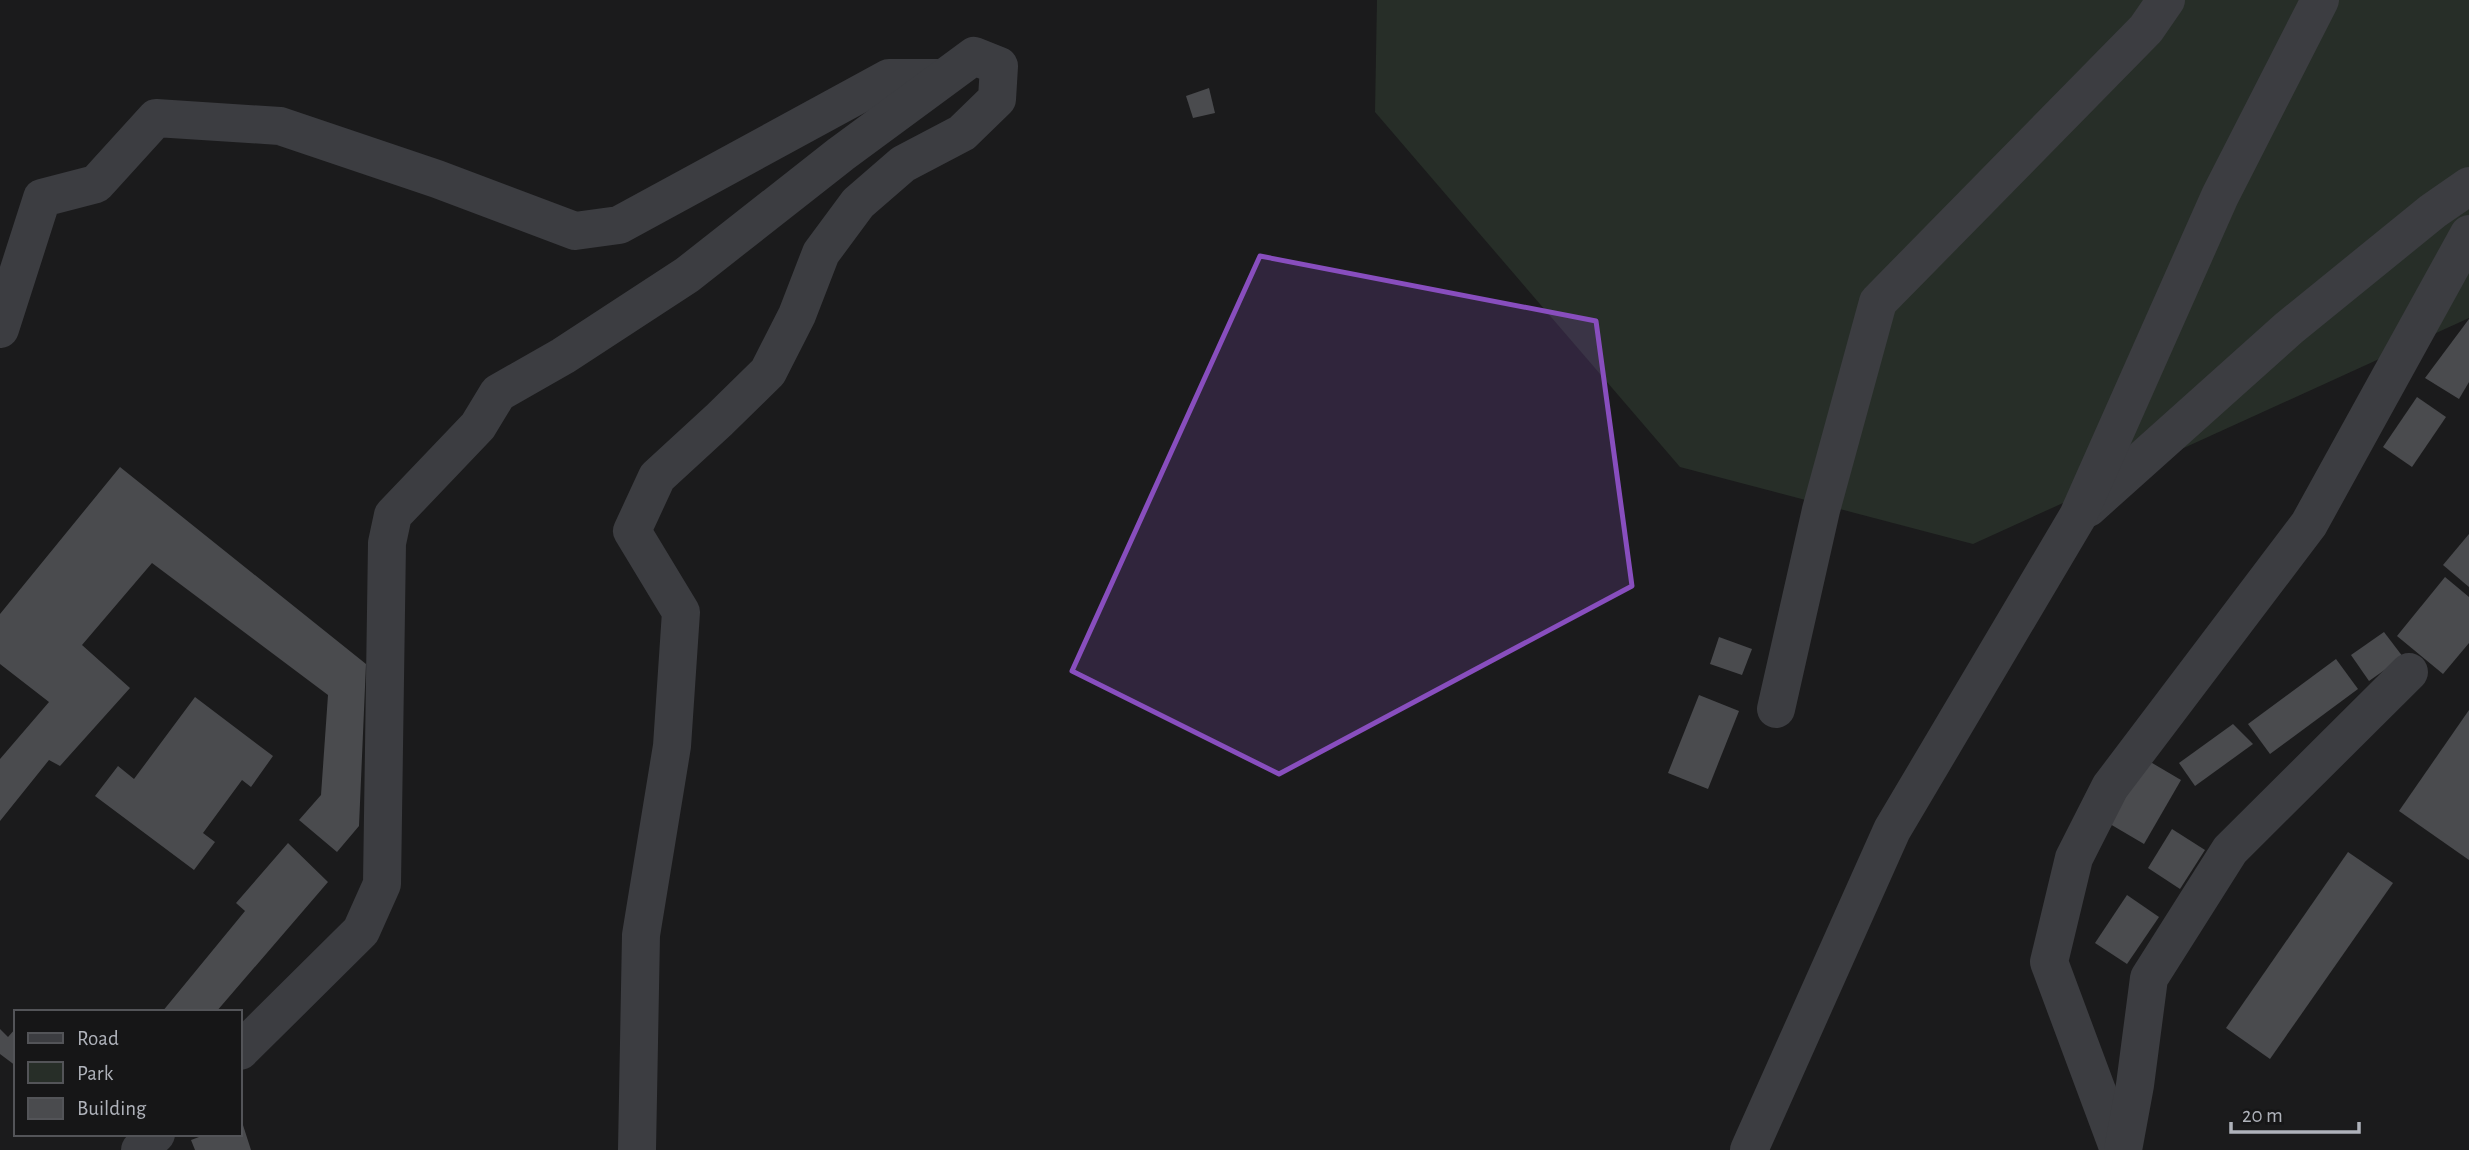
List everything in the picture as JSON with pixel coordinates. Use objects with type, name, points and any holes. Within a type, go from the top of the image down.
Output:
[{"type":"street","points":[[1776,709],[1821,510],[1878,302],[2146,29],[2166,0]]},
{"type":"street","points":[[1749,1150],[1892,830],[2078,516],[2220,196],[2320,0]]},
{"type":"street","points":[[242,1049],[361,931],[382,884],[387,543],[393,514],[478,426],[498,393],[563,356],[687,275],[974,56],[999,66],[997,99],[962,133],[903,164],[858,204],[821,253],[797,314],[768,372],[657,477],[632,531],[681,612],[673,746],[641,934],[637,1150]]},
{"type":"street","points":[[0,329],[43,198],[96,184],[156,118],[280,126],[437,179],[575,231],[619,225],[889,79],[942,78]]},
{"type":"street","points":[[2078,516],[2289,328],[2433,211],[2469,186]]},
{"type":"street","points":[[2121,1150],[2049,962],[2074,858],[2110,787],[2309,524],[2469,234]]},
{"type":"street","points":[[2121,1150],[2135,1085],[2149,978],[2230,850],[2409,672]]},
{"type":"street","points":[[140,1150],[154,1136]]},
{"type":"highlighted area","points":[[1260,256],[1596,321],[1632,586],[1279,774],[1072,671]]},
{"type":"green space","points":[[1377,0],[2469,0],[2469,318],[1973,544],[1680,467],[1375,112]]},
{"type":"building","points":[[1209,88],[1215,113],[1193,118],[1186,96]]},
{"type":"building","points":[[2469,319],[2469,382],[2459,399],[2425,378]]},
{"type":"building","points":[[2417,397],[2446,417],[2412,467],[2383,447]]},
{"type":"building","points":[[120,467],[366,664],[359,826],[337,852],[299,820],[321,795],[328,695],[152,563],[82,645],[130,688],[60,766],[49,760],[0,821],[0,759],[49,702],[0,664],[0,614]]},
{"type":"building","points":[[2469,534],[2469,587],[2443,565]]},
{"type":"building","points":[[2445,577],[2469,597],[2469,643],[2443,674],[2397,636]]},
{"type":"building","points":[[2384,632],[2403,657],[2369,681],[2351,655]]},
{"type":"building","points":[[1719,637],[1752,649],[1742,675],[1710,664]]},
{"type":"building","points":[[2336,659],[2358,689],[2270,754],[2248,724]]},
{"type":"building","points":[[1699,695],[1739,711],[1708,789],[1668,773]]},
{"type":"building","points":[[195,697],[273,756],[251,787],[242,780],[203,833],[215,842],[194,870],[95,796],[118,766],[134,779]]},
{"type":"building","points":[[2469,710],[2469,860],[2399,811]]},
{"type":"building","points":[[2233,724],[2253,744],[2195,786],[2179,763]]},
{"type":"building","points":[[2147,760],[2181,780],[2144,844],[2110,824]]},
{"type":"building","points":[[2172,829],[2205,850],[2180,889],[2148,868]]},
{"type":"building","points":[[288,843],[328,882],[218,1010],[164,1010],[245,911],[236,903]]},
{"type":"building","points":[[2348,852],[2393,883],[2270,1059],[2226,1028]]},
{"type":"building","points":[[2127,895],[2159,917],[2127,964],[2095,943]]},
{"type":"building","points":[[0,1029],[8,1037],[14,1030],[14,1064],[0,1054]]},
{"type":"building","points":[[242,1122],[251,1150],[195,1150],[191,1140],[202,1136],[242,1136]]}]
